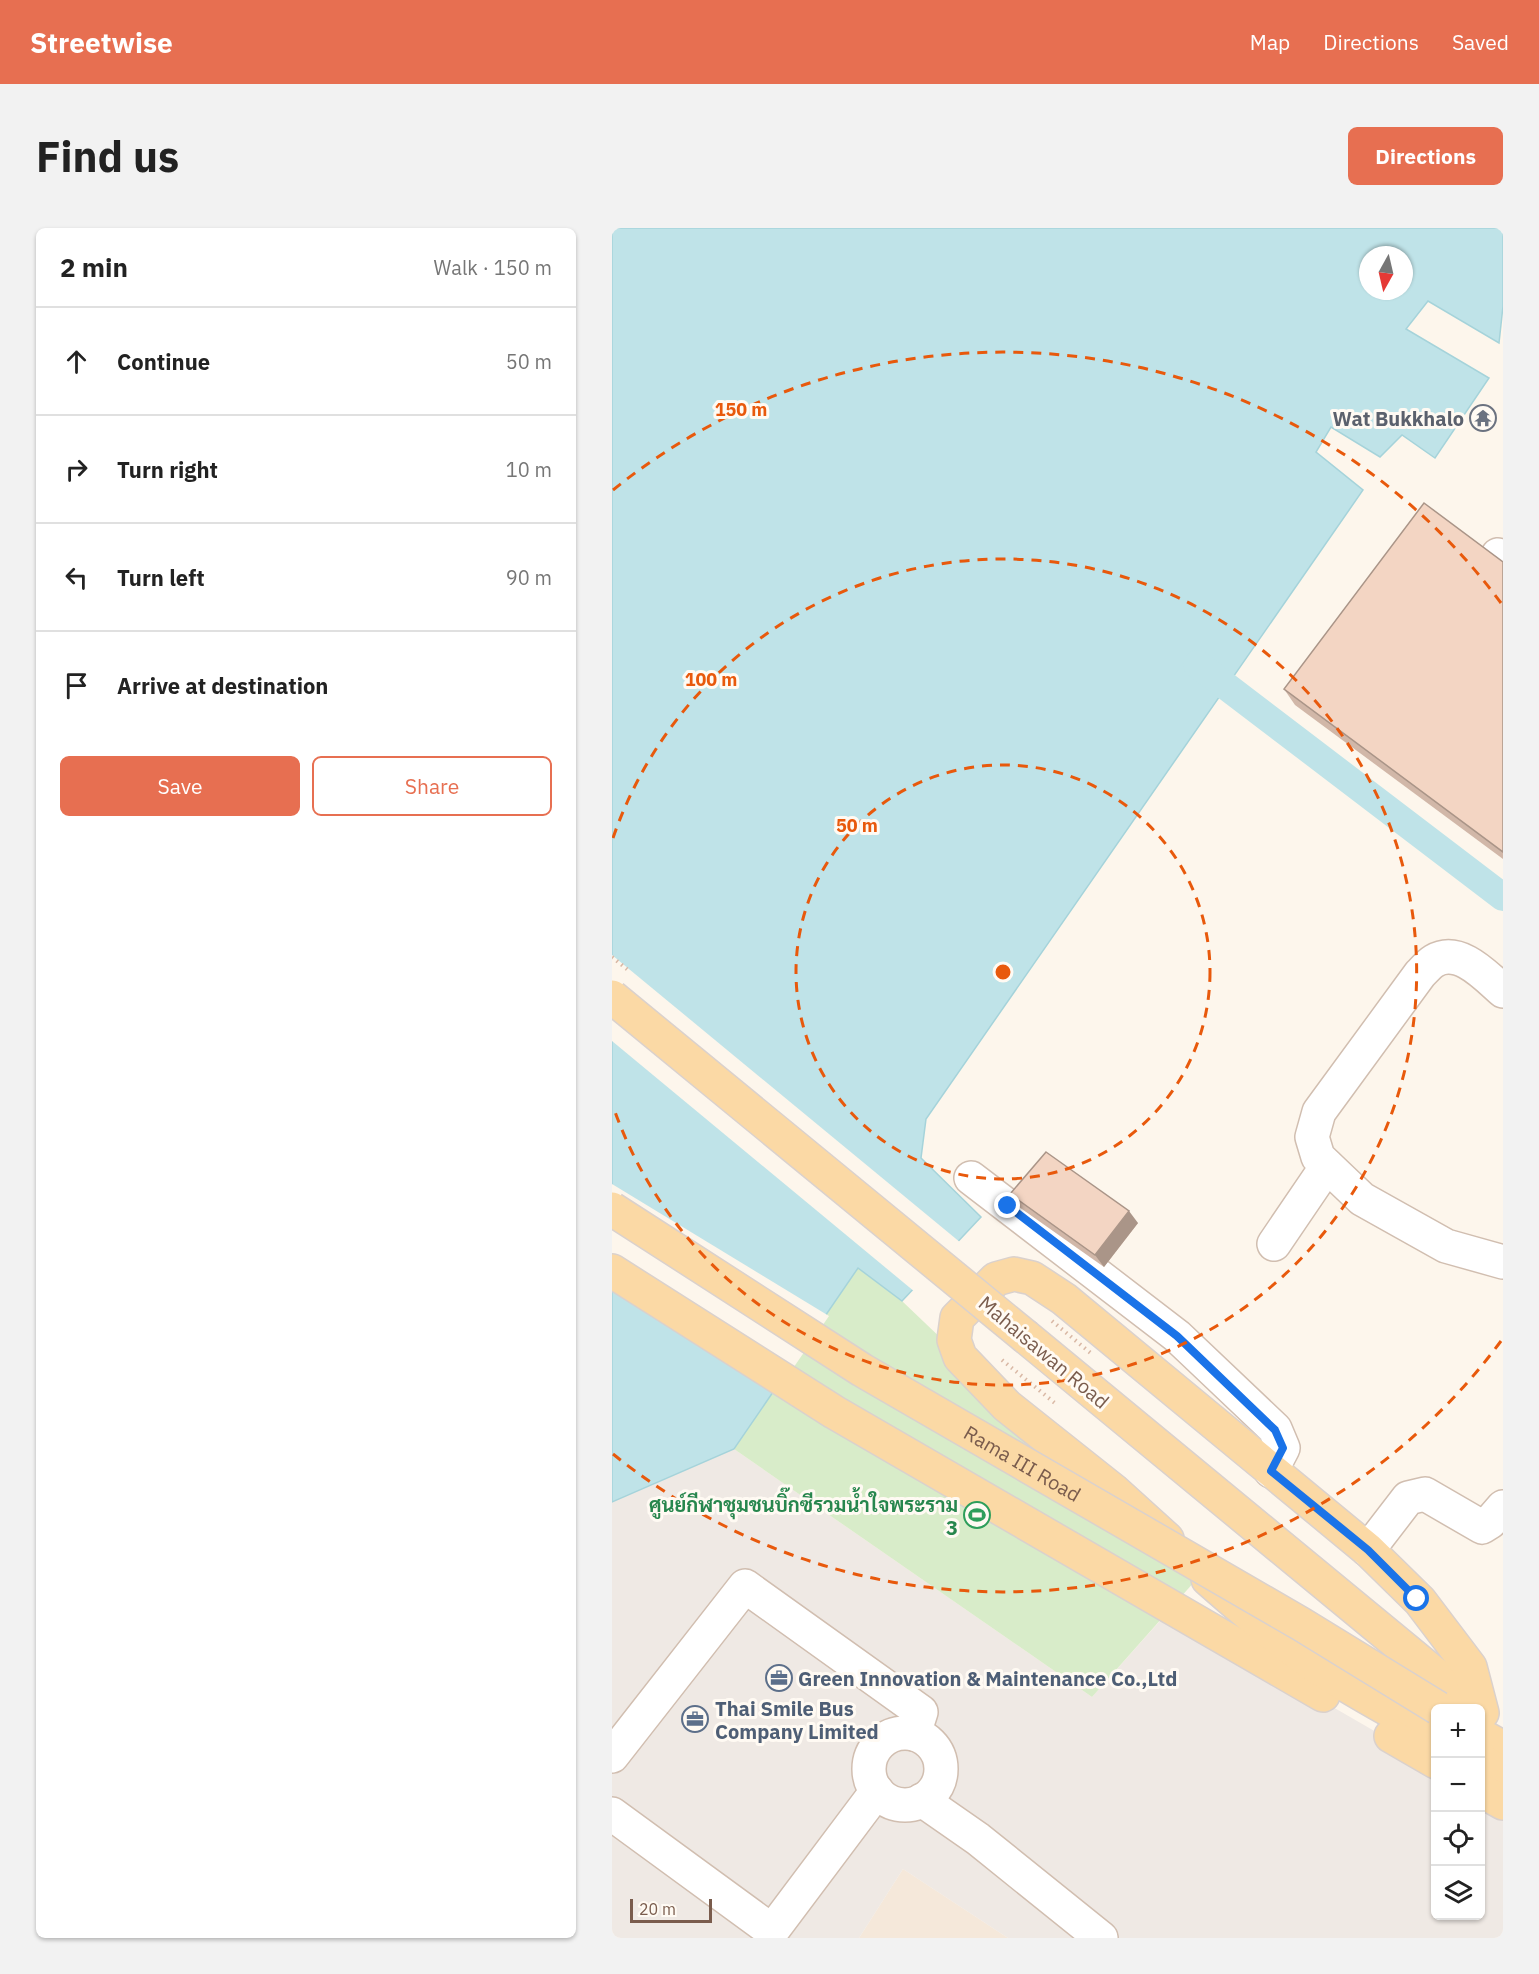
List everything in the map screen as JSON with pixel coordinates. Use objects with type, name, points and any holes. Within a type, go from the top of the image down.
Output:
[{"type":"main road","name":"Mahaisawan Road","points":[[612,997],[1026,1337],[1490,1725]]},
{"type":"main road","name":"Rama III Road","points":[[612,1209],[862,1370],[1301,1624],[1431,1704]]},
{"type":"main road","points":[[612,1271],[834,1412],[1431,1759]]},
{"type":"main road","points":[[1431,1733],[1324,1671],[1258,1623],[1114,1491],[1007,1406],[960,1357],[954,1340],[957,1318],[996,1279],[1014,1274],[1032,1278],[1064,1299],[1368,1550],[1420,1601],[1452,1640],[1470,1667],[1490,1725]]},
{"type":"main road","points":[[1485,1763],[1503,1774]]},
{"type":"main road","points":[[1485,1793],[1503,1803]]},
{"type":"street","points":[[1503,991],[1473,966],[1460,959],[1449,957],[1434,960],[1420,974],[1319,1112],[1312,1137],[1318,1157],[1362,1199],[1446,1246],[1503,1262]]},
{"type":"street","points":[[1274,1244],[1327,1166]]},
{"type":"street","points":[[970,1178],[1177,1336],[1275,1430],[1283,1448],[1271,1471]]},
{"type":"street","points":[[1368,1550],[1408,1498],[1417,1494],[1425,1494],[1482,1527],[1490,1522],[1503,1507]]},
{"type":"street","points":[[612,1756],[745,1586],[921,1712],[914,1734]]},
{"type":"street","points":[[914,1734],[925,1738],[934,1747],[940,1758],[941,1770],[935,1788],[922,1800],[910,1804],[898,1804],[877,1791],[869,1770],[875,1749],[892,1735],[914,1734]]},
{"type":"street","points":[[612,1814],[772,1931],[877,1791]]},
{"type":"street","points":[[922,1800],[978,1839],[1101,1938]]},
{"type":"shaded area","points":[[734,1449],[1092,1697],[1168,1612],[1431,1764],[1431,1920],[1485,1920],[1485,1795],[1503,1806],[1503,1938],[1008,1938],[903,1869],[859,1938],[612,1938],[612,1502]]},
{"type":"shaded area","points":[[903,1869],[1008,1938],[859,1938]]},
{"type":"green space","name":"ศูนย์กีฬาชุมชนบิ๊กซีรวมน้ำใจพระราม 3","points":[[858,1268],[902,1301],[1195,1581],[1092,1697],[734,1449]]},
{"type":"water","points":[[612,228],[1503,228],[1503,306],[1499,343],[1428,301],[1406,329],[1489,378],[1435,458],[1402,435],[1380,457],[1331,427],[1316,452],[1363,490],[926,1119],[921,1158],[981,1217],[902,1301],[858,1268],[734,1449],[612,1502]]},
{"type":"pier","points":[[612,955],[961,1243],[915,1292],[612,1041]]},
{"type":"pier","points":[[612,1184],[829,1316],[776,1393],[612,1290]]},
{"type":"building","points":[[1424,503],[1503,562],[1503,852],[1284,689]]},
{"type":"building","points":[[1046,1152],[1129,1211],[1095,1255],[1010,1194]]},
{"type":"waterway","points":[[1197,664],[1503,897]]},
{"type":"place","name":"Wat Bukkhalo","points":[[1483,418]]},
{"type":"place","name":"ศูนย์กีฬาชุมชนบิ๊กซีรวมน้ำใจพระราม 3","points":[[977,1515]]},
{"type":"place","name":"Green Innovation & Maintenance Co.,Ltd","points":[[779,1678]]},
{"type":"place","name":"Thai Smile Bus Company Limited","points":[[695,1719]]},
{"type":"route","points":[[1008,1206],[1177,1336],[1275,1430],[1283,1448],[1271,1471],[1368,1550],[1417,1599]]}]
